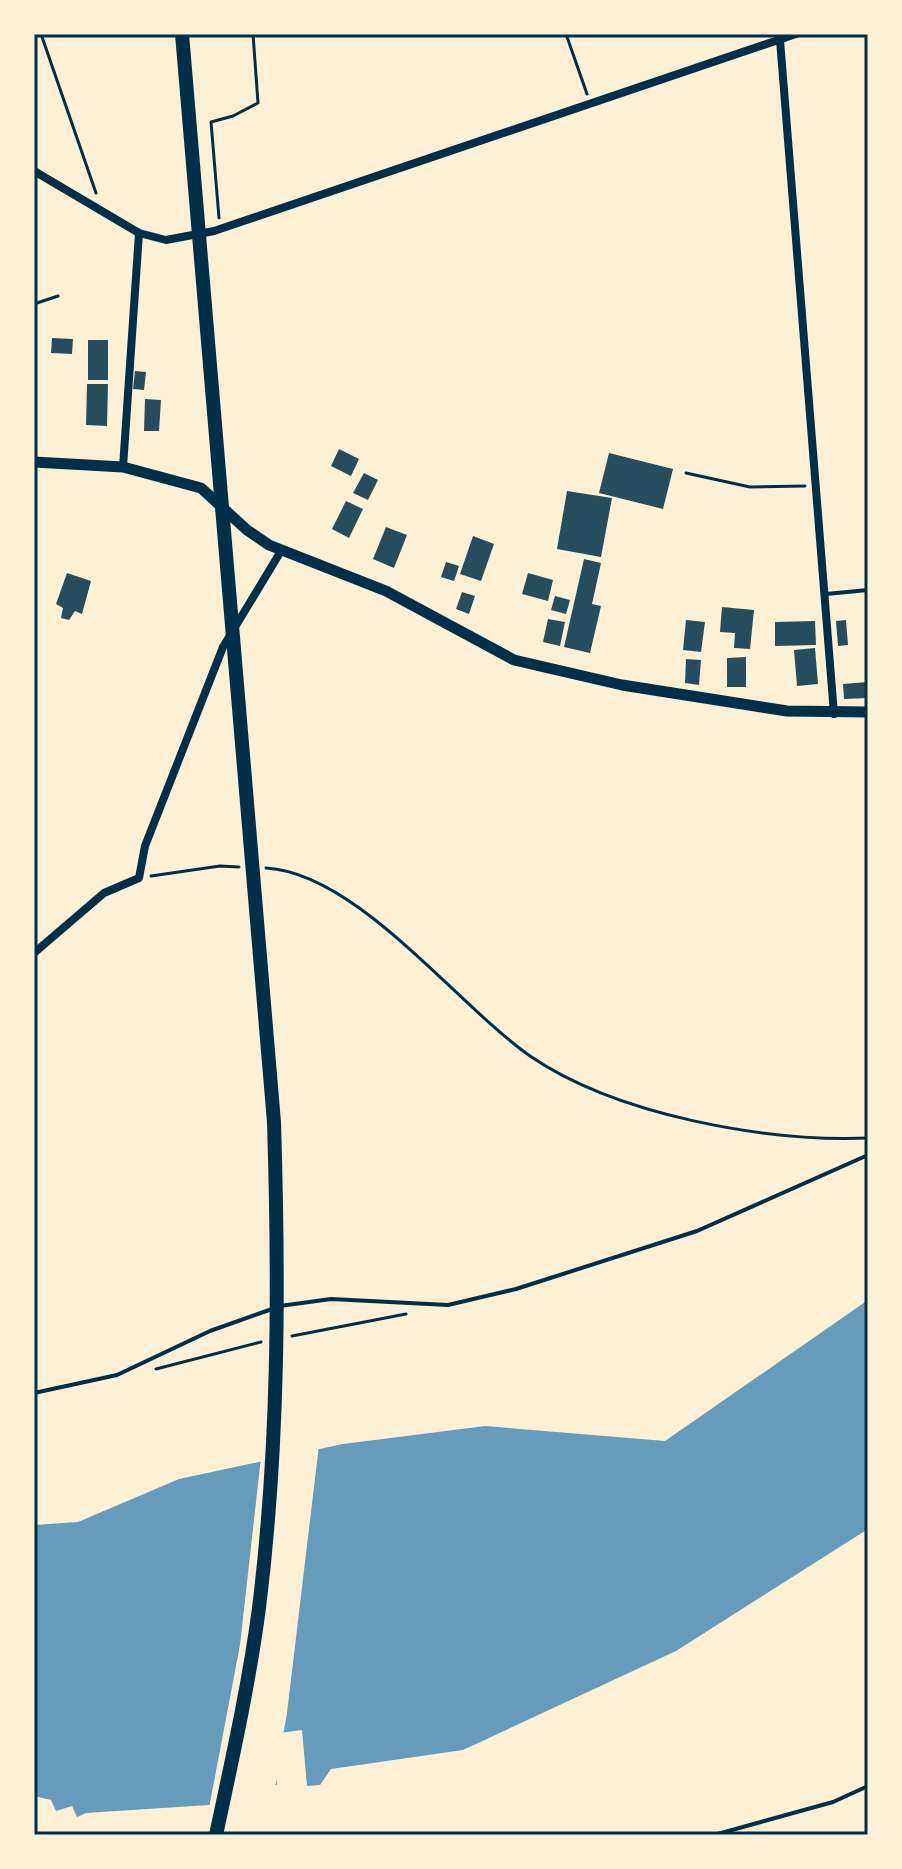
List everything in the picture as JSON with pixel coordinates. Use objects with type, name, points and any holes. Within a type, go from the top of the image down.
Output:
[{"type":"highway","points":[[182,34],[274,1122],[278,1246],[278,1365],[271,1485],[258,1609],[216,1835]]},
{"type":"main road","points":[[34,462],[123,467],[201,488],[247,530],[281,551],[386,591],[514,660],[622,685],[787,711],[834,714],[868,712]]},
{"type":"street","points":[[34,171],[139,233],[166,240],[220,229],[796,34]]},
{"type":"street","points":[[780,40],[834,714]]},
{"type":"street","points":[[123,467],[139,233]]},
{"type":"street","points":[[34,953],[104,893],[139,878],[145,846],[223,647],[281,551]]},
{"type":"lane","points":[[826,594],[868,590]]},
{"type":"lane","points":[[34,1393],[117,1375],[210,1331],[296,1302],[331,1299],[448,1305],[578,1271],[697,1231],[868,1155]]},
{"type":"lane","points":[[714,1835],[833,1802],[868,1786]]},
{"type":"path","points":[[41,34],[102,211]]},
{"type":"path","points":[[220,229],[211,122],[233,116],[258,103],[253,34]]},
{"type":"path","points":[[566,34],[591,105]]},
{"type":"path","points":[[34,304],[58,296]]},
{"type":"path","points":[[686,473],[750,487],[816,486]]},
{"type":"path","points":[[139,878],[220,866],[250,867]]},
{"type":"path","points":[[265,868],[280,869],[317,881],[361,911],[529,1055],[566,1077],[660,1111],[723,1128],[789,1138],[868,1138]]},
{"type":"water","points":[[868,1300],[868,1529],[676,1651],[463,1750],[331,1769],[320,1785],[307,1786],[302,1730],[272,1734],[277,1785],[255,1785],[255,1802],[86,1813],[77,1817],[72,1806],[56,1811],[51,1800],[34,1796],[34,1525],[78,1522],[179,1479],[343,1444],[485,1426],[665,1441]]},
{"type":"pier","points":[[319,1445],[287,1713],[283,1736],[276,1737],[279,1764],[275,1789],[259,1789],[256,1806],[209,1808],[240,1645],[261,1457]]},
{"type":"building","points":[[52,338],[73,339],[72,354],[51,353]]},
{"type":"building","points":[[88,340],[108,340],[108,380],[88,380]]},
{"type":"building","points":[[135,371],[146,372],[144,390],[133,389]]},
{"type":"building","points":[[87,384],[108,384],[107,426],[86,425]]},
{"type":"building","points":[[145,399],[161,400],[159,431],[144,431]]},
{"type":"building","points":[[339,449],[359,459],[351,476],[331,466]]},
{"type":"building","points":[[609,453],[673,469],[663,509],[599,493]]},
{"type":"building","points":[[364,473],[378,480],[368,500],[353,493]]},
{"type":"building","points":[[567,491],[612,498],[601,557],[557,549]]},
{"type":"building","points":[[346,501],[363,509],[349,538],[332,529]]},
{"type":"building","points":[[386,527],[407,535],[394,568],[373,559]]},
{"type":"building","points":[[473,536],[494,544],[481,581],[460,574]]},
{"type":"building","points":[[584,559],[601,563],[592,604],[601,606],[590,653],[564,647]]},
{"type":"building","points":[[446,562],[459,566],[454,581],[441,577]]},
{"type":"building","points":[[67,573],[91,581],[82,614],[75,611],[69,620],[61,618],[63,608],[56,604]]},
{"type":"building","points":[[528,573],[553,580],[548,601],[522,594]]},
{"type":"building","points":[[462,592],[475,596],[469,614],[456,609]]},
{"type":"building","points":[[555,596],[570,600],[566,614],[551,610]]},
{"type":"building","points":[[722,607],[754,610],[750,649],[734,648],[735,633],[720,632]]},
{"type":"building","points":[[548,619],[565,622],[560,646],[543,642]]},
{"type":"building","points":[[686,620],[705,622],[701,652],[683,650]]},
{"type":"building","points":[[846,620],[848,645],[838,646],[836,621]]},
{"type":"building","points":[[815,621],[816,645],[775,646],[775,622]]},
{"type":"building","points":[[815,648],[818,684],[797,686],[794,650]]},
{"type":"building","points":[[746,657],[746,687],[727,687],[727,658]]},
{"type":"building","points":[[686,659],[701,660],[699,685],[685,683]]},
{"type":"building","points":[[868,682],[868,698],[844,699],[843,684]]}]
